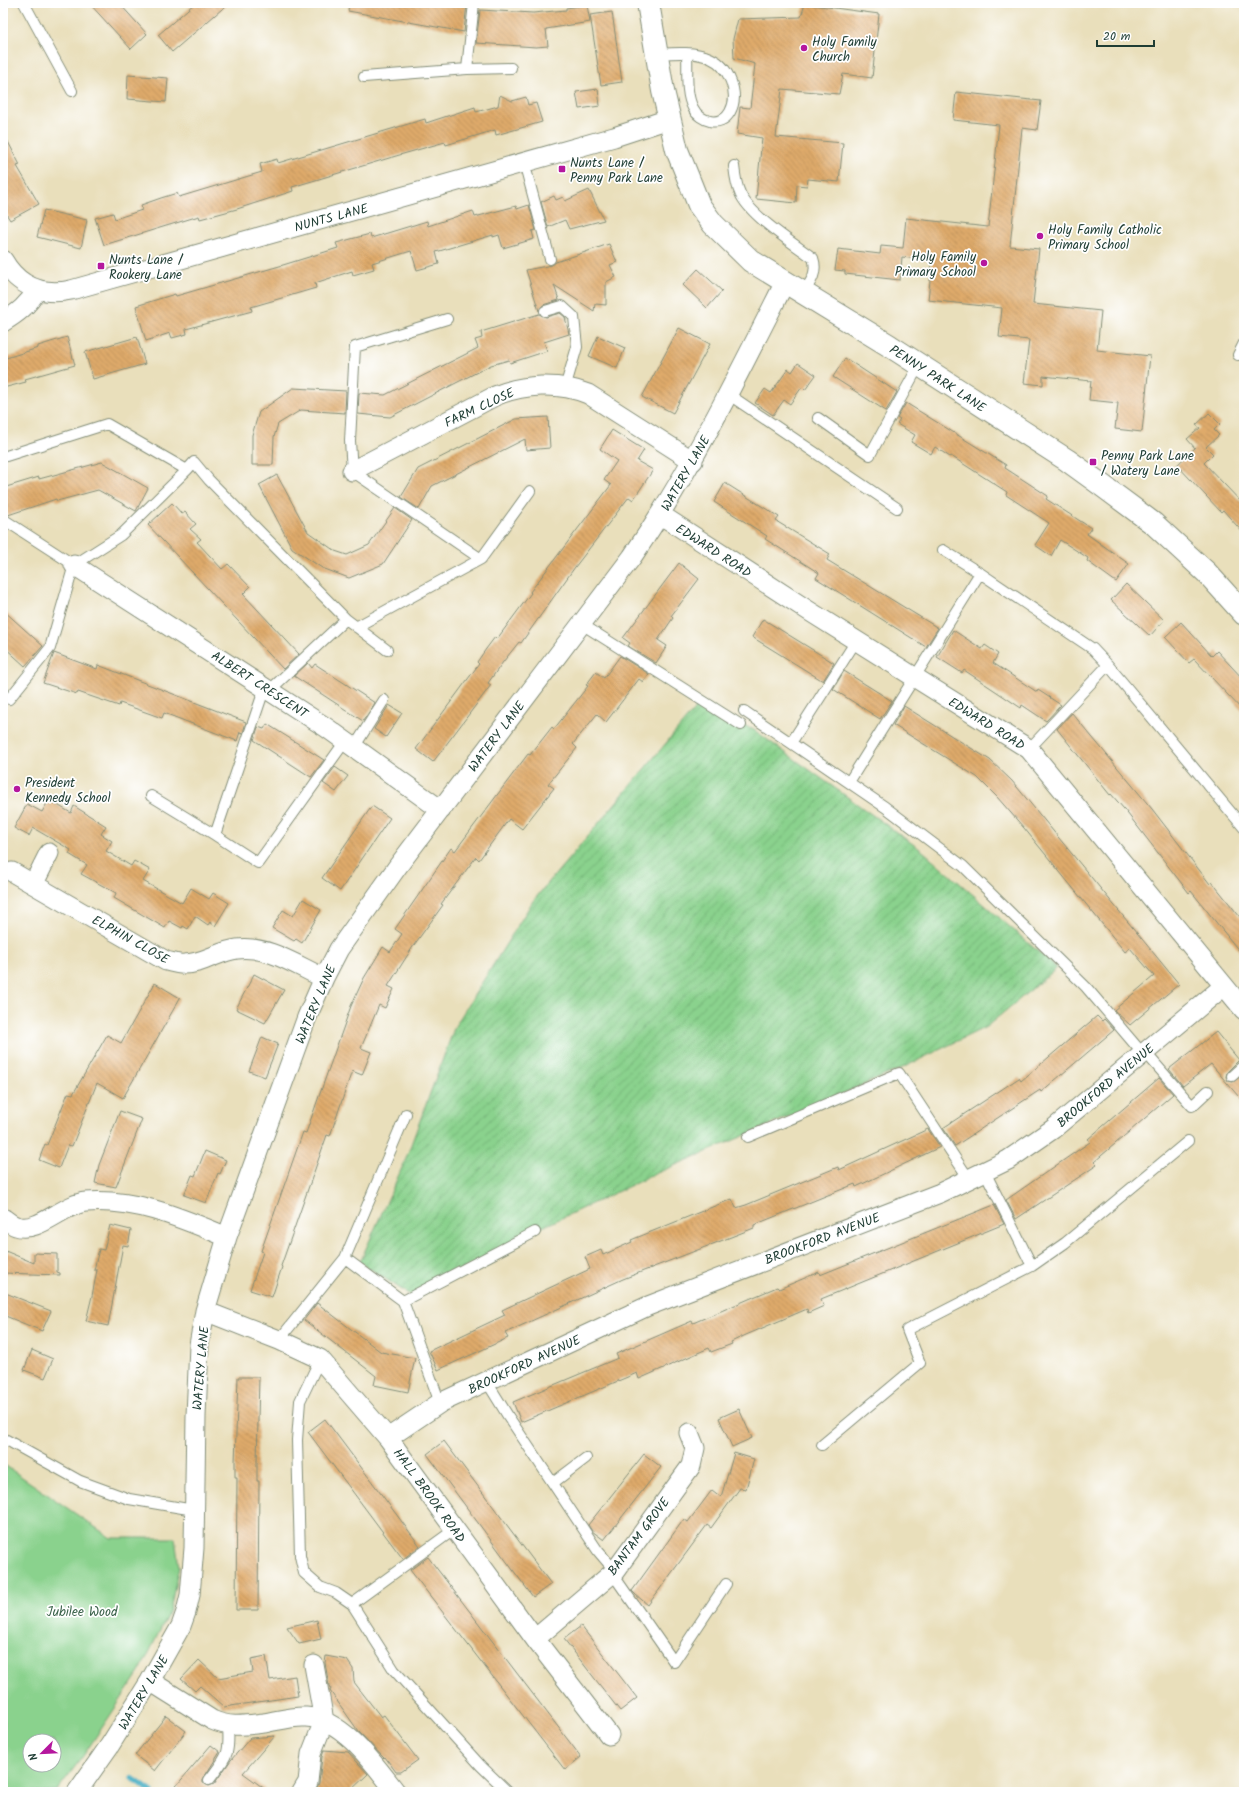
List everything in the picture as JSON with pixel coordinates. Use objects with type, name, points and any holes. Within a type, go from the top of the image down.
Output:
[{"type":"street","name":"PENNY PARK LANE","points":[[648,3],[668,119],[679,156],[699,205],[713,224],[735,247],[751,261],[919,365],[1067,460],[1154,524],[1207,573],[1244,614]]},
{"type":"street","name":"NUNTS LANE","points":[[3,260],[14,276],[37,290],[60,292],[71,290],[614,137],[668,119]]},
{"type":"street","name":"WATERY LANE","points":[[77,1792],[110,1745],[150,1681],[181,1626],[186,1612],[190,1595],[199,1345],[205,1311],[227,1237],[307,1018],[324,978],[339,949],[398,866],[580,623],[632,557],[660,516],[693,462],[785,282]]},
{"type":"street","points":[[3,322],[19,313],[30,302],[37,290]]},
{"type":"street","name":"FARM CLOSE","points":[[352,471],[505,392],[526,387],[565,388],[581,391],[595,397],[693,462]]},
{"type":"street","name":"EDWARD ROAD","points":[[660,516],[1029,749],[1244,1010]]},
{"type":"street","name":"ALBERT CRESCENT","points":[[74,565],[350,743],[441,810]]},
{"type":"street","points":[[34,883],[49,853]]},
{"type":"street","name":"ELPHIN CLOSE","points":[[12,872],[34,883],[166,961],[184,964],[201,962],[236,949],[251,948],[265,951],[324,978]]},
{"type":"street","name":"BROOKFORD AVENUE","points":[[388,1438],[440,1403],[648,1306],[940,1193],[1008,1160],[1053,1129],[1224,986]]},
{"type":"street","points":[[3,1218],[15,1226],[23,1228],[33,1226],[72,1204],[100,1201],[164,1211],[227,1237]]},
{"type":"street","name":"HALL BROOK ROAD","points":[[205,1311],[279,1340],[320,1359],[388,1438],[535,1639],[609,1735]]},
{"type":"street","name":"BANTAM GROVE","points":[[535,1639],[613,1572],[691,1466],[695,1448],[689,1433]]},
{"type":"street","points":[[302,1792],[308,1782],[311,1754],[324,1721],[314,1665]]},
{"type":"street","points":[[150,1681],[212,1720],[228,1725],[236,1726],[306,1717],[324,1721],[350,1738],[367,1755],[396,1792]]},
{"type":"lane","points":[[24,3],[72,91]]},
{"type":"lane","points":[[467,69],[474,3]]},
{"type":"lane","points":[[656,54],[687,54],[711,58],[722,65],[730,76],[733,88],[732,106],[724,119],[716,122],[708,121],[693,109],[689,98],[687,54]]},
{"type":"lane","points":[[364,77],[467,69],[511,68]]},
{"type":"lane","points":[[524,162],[550,259]]},
{"type":"lane","points":[[734,166],[735,179],[746,204],[758,216],[813,258],[816,266],[815,273],[803,293]]},
{"type":"lane","points":[[545,311],[562,306],[574,317],[577,347],[565,388]]},
{"type":"lane","points":[[447,319],[355,348],[350,441],[352,471],[481,559]]},
{"type":"lane","points":[[1238,355],[1244,343]]},
{"type":"lane","points":[[818,418],[870,455],[919,365]]},
{"type":"lane","points":[[728,394],[897,508]]},
{"type":"lane","points":[[3,457],[107,424],[187,470]]},
{"type":"lane","points":[[3,696],[9,699],[50,648],[74,565],[121,535],[194,462],[209,480],[346,619],[387,650]]},
{"type":"lane","points":[[356,627],[481,559],[530,491]]},
{"type":"lane","points":[[3,519],[74,565]]},
{"type":"lane","points":[[943,550],[1093,648],[1244,828]]},
{"type":"lane","points":[[849,782],[980,573]]},
{"type":"lane","points":[[216,835],[267,689],[346,619]]},
{"type":"lane","points":[[580,623],[741,725]]},
{"type":"lane","points":[[791,743],[856,641]]},
{"type":"lane","points":[[1029,749],[1108,665]]},
{"type":"lane","points":[[151,796],[216,835],[258,863],[384,700]]},
{"type":"lane","points":[[744,711],[849,782],[963,866],[1086,987],[1192,1106],[1208,1091]]},
{"type":"lane","points":[[1232,1076],[1244,1065]]},
{"type":"lane","points":[[748,1138],[900,1073],[977,1176],[1032,1266]]},
{"type":"lane","points":[[279,1340],[345,1258],[406,1114]]},
{"type":"lane","points":[[822,1445],[920,1363],[907,1330],[1032,1266],[1065,1243],[1188,1141]]},
{"type":"lane","points":[[403,1301],[535,1232]]},
{"type":"lane","points":[[345,1258],[403,1301],[440,1403]]},
{"type":"lane","points":[[320,1359],[300,1401],[298,1440],[300,1556],[304,1572],[320,1587],[336,1594],[352,1604],[394,1670],[481,1766],[508,1792]]},
{"type":"lane","points":[[487,1382],[598,1551],[674,1662],[726,1584]]},
{"type":"lane","points":[[3,1438],[86,1483],[129,1499],[194,1510]]},
{"type":"lane","points":[[553,1483],[586,1458]]},
{"type":"lane","points":[[352,1604],[455,1529]]},
{"type":"lane","points":[[209,1780],[226,1758],[230,1747],[228,1725]]},
{"type":"green space","points":[[699,704],[754,730],[924,852],[1057,968],[986,1027],[900,1069],[657,1173],[517,1239],[413,1297],[360,1262],[405,1161],[455,1026],[533,901]]},
{"type":"green space","name":"Jubilee Wood","points":[[3,1464],[111,1538],[175,1538],[179,1567],[170,1610],[140,1671],[83,1756],[56,1792],[3,1792]]},
{"type":"building","points":[[89,3],[119,3],[147,34],[131,49]]},
{"type":"building","points":[[195,3],[229,3],[172,52],[158,35]]},
{"type":"building","points":[[349,3],[467,3],[464,32],[348,11]]},
{"type":"building","points":[[805,4],[879,14],[872,78],[843,74],[839,94],[782,89],[776,137],[843,143],[839,182],[808,179],[807,186],[797,185],[796,203],[756,199],[762,138],[737,134],[740,107],[750,108],[755,64],[734,58],[733,39],[738,19],[801,17]]},
{"type":"building","points":[[587,5],[590,22],[546,29],[548,46],[536,47],[476,43],[480,10],[533,13],[566,10],[566,8]]},
{"type":"building","points":[[612,12],[622,82],[601,85],[590,15]]},
{"type":"building","points":[[128,75],[168,78],[166,102],[127,99]]},
{"type":"building","points":[[598,89],[600,106],[579,109],[576,92]]},
{"type":"building","name":"Holy Family Primary School","points":[[956,92],[1041,101],[1037,130],[1022,128],[1010,246],[1039,249],[1033,304],[1101,311],[1097,350],[1150,356],[1142,432],[1115,429],[1118,403],[1089,400],[1091,381],[1043,376],[1043,385],[1024,383],[1029,340],[999,337],[1002,308],[928,300],[932,261],[902,257],[900,280],[845,274],[845,271],[835,270],[838,249],[880,254],[881,246],[903,248],[906,218],[988,227],[999,125],[953,120]]},
{"type":"building","points":[[500,95],[512,101],[526,97],[528,105],[536,103],[542,122],[496,135],[495,130],[446,145],[445,142],[292,187],[293,191],[237,209],[200,219],[199,216],[104,245],[95,218],[113,213],[115,219],[142,210],[141,205],[161,198],[177,193],[179,197],[262,172],[260,164],[277,159],[278,163],[425,119],[426,123],[475,107],[476,112],[498,106]]},
{"type":"building","points":[[3,132],[20,165],[17,166],[39,204],[10,220],[3,209]]},
{"type":"building","points":[[589,190],[604,220],[569,229],[565,220],[548,227],[541,202],[554,196],[556,200],[563,197],[565,201]]},
{"type":"building","points":[[529,205],[536,230],[532,231],[534,239],[503,248],[499,235],[493,237],[493,235],[436,252],[439,264],[417,270],[411,251],[372,263],[374,269],[353,275],[352,271],[315,283],[316,288],[251,307],[252,311],[186,329],[187,334],[172,338],[170,333],[146,341],[136,306],[283,265],[338,248],[336,243],[370,234],[371,238],[427,221],[428,226],[473,211],[475,217],[516,206],[517,209]]},
{"type":"building","points":[[44,210],[87,220],[81,248],[37,237]]},
{"type":"building","points":[[609,244],[617,262],[610,265],[616,277],[606,282],[606,305],[595,304],[594,311],[554,285],[559,300],[543,305],[539,311],[526,270],[552,265],[556,262]]},
{"type":"building","points":[[698,269],[722,291],[707,308],[683,285]]},
{"type":"building","points":[[560,313],[565,317],[569,334],[544,342],[547,351],[510,363],[509,360],[491,365],[390,417],[358,414],[359,393],[385,395],[478,348],[475,340],[482,338],[481,332],[539,314],[546,317]]},
{"type":"building","points":[[679,328],[710,344],[673,413],[642,397]]},
{"type":"building","points":[[598,336],[625,348],[617,368],[589,356]]},
{"type":"building","points":[[67,337],[75,365],[25,379],[26,382],[3,388],[3,359]]},
{"type":"building","points":[[137,337],[145,364],[93,379],[85,352]]},
{"type":"building","points":[[845,358],[897,392],[886,411],[833,377]]},
{"type":"building","points":[[798,363],[816,375],[805,390],[802,387],[790,404],[784,400],[773,415],[755,403],[765,389],[771,393],[788,369],[792,372]]},
{"type":"building","points":[[293,388],[346,391],[345,413],[301,410],[278,424],[274,437],[273,465],[252,465],[252,435],[259,412]]},
{"type":"building","points":[[906,403],[1006,465],[1005,468],[1048,496],[1046,499],[1091,528],[1087,534],[1129,564],[1116,582],[1087,561],[1088,558],[1060,540],[1051,556],[1035,545],[1049,523],[1006,495],[1007,492],[951,456],[950,457],[935,447],[931,454],[911,442],[915,435],[897,424],[900,420],[897,418]]},
{"type":"building","points":[[1209,413],[1220,424],[1214,430],[1219,435],[1206,447],[1213,454],[1204,463],[1244,505],[1244,534],[1223,510],[1221,512],[1177,465],[1195,448],[1187,439],[1200,428],[1196,425]]},
{"type":"building","points":[[548,417],[550,448],[526,450],[525,439],[432,486],[419,509],[401,497],[418,469],[516,419]]},
{"type":"building","points":[[612,430],[644,450],[637,461],[653,470],[633,500],[629,497],[575,567],[521,643],[519,642],[503,662],[488,683],[491,685],[433,762],[416,749],[479,664],[477,662],[486,649],[495,637],[497,639],[531,593],[530,592],[611,485],[604,480],[617,461],[600,449]]},
{"type":"building","points":[[102,462],[148,488],[136,511],[98,490],[57,501],[56,499],[8,515],[3,497],[3,488],[39,477],[39,479]]},
{"type":"building","points":[[277,475],[308,532],[335,551],[347,555],[369,545],[395,508],[412,520],[383,564],[349,578],[322,568],[292,548],[259,485]]},
{"type":"building","points":[[725,483],[779,517],[776,521],[830,554],[827,560],[938,628],[926,647],[816,578],[819,573],[765,539],[767,536],[714,502]]},
{"type":"building","points":[[172,503],[182,514],[185,512],[196,524],[190,529],[201,539],[197,542],[222,569],[228,564],[250,587],[243,594],[299,654],[283,669],[148,525]]},
{"type":"building","points":[[679,563],[699,579],[671,616],[673,618],[658,640],[667,646],[656,663],[628,646],[630,643],[623,638]]},
{"type":"building","points":[[1126,584],[1164,620],[1150,636],[1111,600]]},
{"type":"building","points":[[3,610],[43,646],[25,666],[3,646]]},
{"type":"building","points":[[763,619],[834,663],[823,681],[752,637]]},
{"type":"building","points":[[1181,622],[1212,656],[1217,651],[1244,680],[1244,712],[1194,659],[1189,663],[1165,637]]},
{"type":"building","points":[[953,630],[982,649],[985,645],[998,654],[993,663],[1037,692],[1038,690],[1061,705],[1046,721],[1022,705],[1021,708],[964,670],[962,673],[937,657]]},
{"type":"building","points":[[54,653],[97,669],[98,665],[246,722],[243,733],[240,732],[237,741],[164,713],[162,718],[120,703],[119,706],[78,692],[77,694],[43,683]]},
{"type":"building","points":[[620,656],[649,674],[643,682],[639,679],[606,722],[597,714],[573,744],[577,748],[548,784],[554,788],[522,829],[509,819],[479,860],[476,857],[441,904],[443,905],[414,945],[388,986],[394,989],[385,1008],[379,1005],[361,1048],[371,1052],[362,1075],[352,1071],[330,1136],[327,1135],[281,1266],[282,1267],[272,1297],[250,1290],[263,1252],[261,1251],[303,1132],[306,1133],[351,1006],[364,978],[383,947],[390,952],[402,934],[395,929],[451,848],[455,851],[528,754],[530,755],[552,727],[554,729],[588,686],[586,685],[596,672],[604,678]]},
{"type":"building","points":[[308,663],[312,668],[315,664],[375,703],[363,721],[294,676]]},
{"type":"building","points":[[844,671],[892,701],[880,719],[833,689]]},
{"type":"building","points":[[389,705],[402,713],[386,737],[374,729]]},
{"type":"building","points":[[904,706],[990,760],[1012,781],[1179,984],[1130,1025],[1114,1010],[1154,976],[1130,948],[1125,952],[1024,828],[977,777],[893,725]]},
{"type":"building","points":[[1072,713],[1152,809],[1210,884],[1212,882],[1244,922],[1244,957],[1191,891],[1189,893],[1124,809],[1111,794],[1110,795],[1057,729]]},
{"type":"building","points":[[267,724],[324,760],[311,777],[254,740],[258,727],[264,729]]},
{"type":"building","points":[[335,767],[348,776],[336,792],[323,783]]},
{"type":"building","points":[[49,800],[71,813],[74,806],[106,826],[101,834],[112,841],[106,851],[131,866],[134,861],[150,870],[143,881],[182,903],[191,888],[209,899],[213,893],[229,903],[215,926],[210,922],[208,925],[195,916],[188,929],[183,926],[182,928],[169,921],[165,928],[114,898],[116,893],[81,874],[87,865],[69,854],[71,850],[33,828],[29,836],[14,828],[27,804],[42,812]]},
{"type":"building","points":[[372,806],[390,818],[340,891],[322,878]]},
{"type":"building","points":[[303,899],[321,910],[302,943],[296,939],[294,941],[272,928],[283,910],[293,916]]},
{"type":"building","points":[[254,974],[284,990],[265,1023],[236,1009]]},
{"type":"building","points":[[155,983],[180,998],[123,1098],[97,1083],[72,1146],[68,1145],[59,1168],[39,1160],[45,1144],[47,1145],[68,1093],[73,1094],[107,1035],[121,1043]]},
{"type":"building","points":[[1097,1016],[1102,1021],[1104,1019],[1114,1030],[1041,1092],[1040,1090],[955,1146],[943,1128],[1019,1078],[1021,1081]]},
{"type":"building","points":[[1216,1032],[1239,1060],[1227,1072],[1226,1077],[1228,1081],[1233,1082],[1244,1074],[1244,1103],[1211,1064],[1183,1086],[1169,1069]]},
{"type":"building","points":[[262,1037],[278,1044],[265,1077],[249,1071]]},
{"type":"building","points":[[1159,1078],[1173,1094],[1094,1162],[1097,1165],[1016,1219],[1006,1200],[1090,1142],[1088,1139]]},
{"type":"building","points":[[120,1111],[142,1119],[116,1187],[95,1183],[99,1165]]},
{"type":"building","points":[[928,1129],[940,1147],[856,1187],[855,1184],[754,1225],[754,1228],[623,1279],[505,1333],[508,1338],[438,1370],[429,1351],[505,1315],[502,1310],[590,1269],[585,1257],[601,1250],[603,1255],[632,1242],[631,1240],[732,1199],[736,1208],[746,1205],[838,1167],[839,1170]]},
{"type":"building","points":[[205,1151],[226,1160],[220,1174],[218,1173],[206,1203],[184,1195],[192,1175],[195,1176]]},
{"type":"building","points":[[994,1205],[1004,1224],[821,1299],[824,1306],[808,1313],[807,1309],[731,1342],[732,1344],[711,1352],[709,1348],[639,1379],[637,1373],[521,1422],[513,1402],[618,1358],[616,1354],[692,1321],[693,1323],[777,1287],[779,1289],[819,1272],[820,1275]]},
{"type":"building","points":[[110,1225],[131,1230],[128,1246],[123,1245],[108,1326],[86,1321],[97,1270],[94,1270],[99,1249],[104,1250]]},
{"type":"building","points":[[3,1250],[34,1263],[34,1253],[57,1254],[57,1272],[60,1273],[60,1275],[3,1273]]},
{"type":"building","points":[[3,1292],[51,1311],[42,1331],[3,1315]]},
{"type":"building","points":[[317,1303],[381,1352],[415,1358],[408,1392],[374,1385],[376,1376],[304,1320]]},
{"type":"building","points":[[32,1350],[53,1359],[45,1378],[24,1370]]},
{"type":"building","points":[[238,1377],[259,1377],[257,1462],[257,1481],[259,1481],[258,1610],[236,1610],[237,1477],[235,1477],[235,1462]]},
{"type":"building","points":[[739,1409],[752,1438],[732,1447],[719,1418]]},
{"type":"building","points":[[325,1419],[420,1546],[403,1559],[308,1432]]},
{"type":"building","points":[[444,1441],[551,1584],[533,1597],[427,1454]]},
{"type":"building","points":[[734,1453],[754,1459],[746,1489],[740,1488],[711,1528],[707,1525],[648,1605],[632,1591],[684,1519],[688,1522],[712,1490],[721,1497]]},
{"type":"building","points":[[644,1454],[661,1467],[604,1540],[592,1531],[588,1525]]},
{"type":"building","points":[[428,1557],[581,1757],[565,1770],[410,1570]]},
{"type":"building","points":[[317,1620],[321,1639],[299,1644],[287,1627]]},
{"type":"building","points":[[581,1626],[637,1698],[620,1711],[564,1639]]},
{"type":"building","points":[[266,1656],[270,1680],[295,1676],[298,1696],[224,1707],[200,1686],[195,1691],[181,1679],[199,1660],[218,1678],[253,1672],[251,1659]]},
{"type":"building","points":[[326,1656],[347,1660],[353,1669],[354,1682],[381,1717],[384,1715],[418,1760],[401,1772],[396,1772],[385,1757],[384,1758],[359,1732],[330,1691],[331,1689],[329,1686],[325,1663]]},
{"type":"building","points":[[166,1716],[186,1731],[155,1771],[135,1755]]},
{"type":"building","points":[[275,1736],[243,1773],[269,1792],[184,1792],[176,1786],[211,1745],[220,1752],[203,1779],[203,1783],[209,1786],[214,1784],[231,1760],[250,1738]]},
{"type":"building","points":[[324,1750],[348,1752],[368,1774],[349,1792],[315,1792],[319,1783]]},
{"type":"waterway","points":[[132,1778],[152,1792]]},
{"type":"place","name":"Holy Family Church","points":[[804,48]]},
{"type":"place","name":"Nunts Lane / Penny Park Lane","points":[[562,169]]},
{"type":"place","name":"Holy Family Catholic Primary School","points":[[1040,236]]},
{"type":"place","name":"Holy Family Primary School","points":[[984,263]]},
{"type":"place","name":"Nunts Lane / Rookery Lane","points":[[101,266]]},
{"type":"place","name":"Penny Park Lane / Watery Lane","points":[[1093,462]]},
{"type":"place","name":"President Kennedy School","points":[[17,789]]}]
